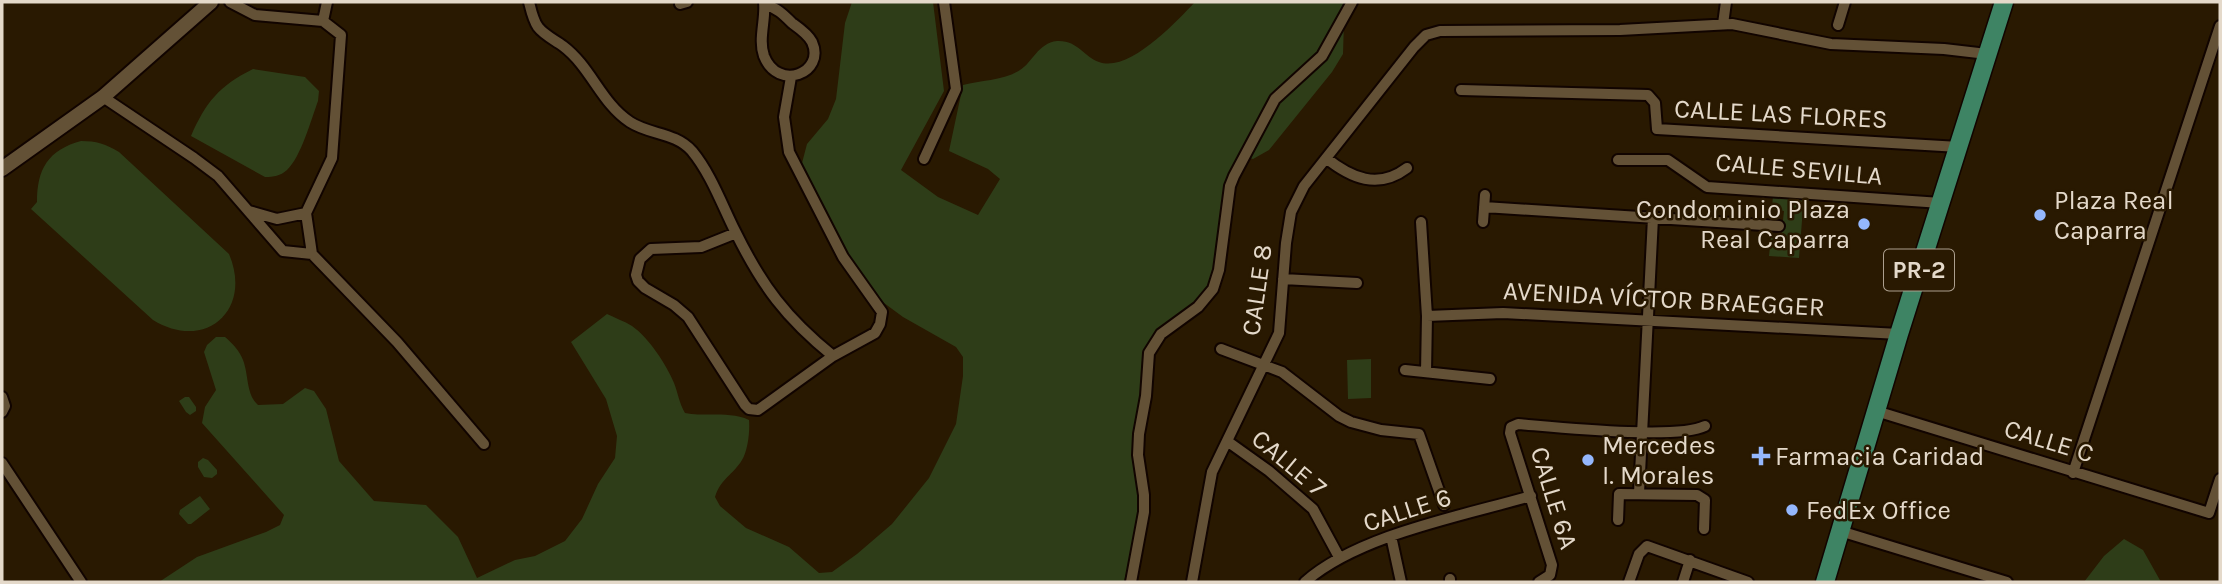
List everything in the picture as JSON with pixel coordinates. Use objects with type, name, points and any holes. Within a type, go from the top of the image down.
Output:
[{"type":"main road","name":"PR-2","points":[[1825,582],[1899,334],[2004,2]]},
{"type":"street","points":[[2,169],[103,97],[211,2]]},
{"type":"street","points":[[230,2],[255,15],[323,21],[341,35],[332,158],[306,214],[312,254],[397,342],[484,444]]},
{"type":"street","points":[[323,21],[327,2]]},
{"type":"street","points":[[528,2],[535,24],[581,62],[623,117],[633,124],[672,136],[690,149],[706,173],[759,278],[776,302],[805,333],[833,356]]},
{"type":"street","points":[[924,159],[956,89],[944,2]]},
{"type":"street","points":[[1131,582],[1144,512],[1138,455],[1149,353],[1161,334],[1198,307],[1213,289],[1219,270],[1230,186],[1234,176],[1275,99],[1322,56],[1352,2]]},
{"type":"street","points":[[1726,2],[1723,24],[1832,44],[1944,49],[1987,54]]},
{"type":"street","points":[[1838,25],[1845,2]]},
{"type":"street","points":[[765,4],[779,11],[811,41],[814,52],[810,65],[802,73],[791,76],[776,72],[765,57],[762,42],[765,4]]},
{"type":"street","name":"CALLE 8","points":[[1192,582],[1212,472],[1279,333],[1291,212],[1304,186],[1414,47],[1426,35],[1440,31],[1607,30],[1723,24]]},
{"type":"street","points":[[2073,473],[2220,26]]},
{"type":"street","points":[[736,233],[701,247],[647,251],[638,264],[636,275],[645,288],[682,310],[749,409],[762,409],[833,356],[875,333],[882,312],[843,257],[789,152],[784,117],[791,76]]},
{"type":"street","name":"CALLE LAS FLORES","points":[[1461,90],[1648,95],[1655,103],[1657,130],[1959,147]]},
{"type":"street","points":[[103,97],[218,176],[283,251],[312,254]]},
{"type":"street","points":[[1326,158],[1343,172],[1362,179],[1396,177],[1407,169]]},
{"type":"street","name":"CALLE SEVILLA","points":[[1618,160],[1668,160],[1707,187],[1941,203]]},
{"type":"street","points":[[1483,222],[1485,195]]},
{"type":"street","points":[[1484,207],[1779,226]]},
{"type":"street","points":[[249,211],[277,219],[306,214]]},
{"type":"street","points":[[1639,493],[1653,218]]},
{"type":"street","points":[[1421,222],[1427,316],[1426,372]]},
{"type":"street","points":[[1283,279],[1357,283]]},
{"type":"street","name":"AVENIDA VÍCTOR BRAEGGER","points":[[1427,316],[1503,313],[1899,334]]},
{"type":"street","points":[[1221,349],[1282,372],[1339,416],[1363,426],[1419,434],[1444,505]]},
{"type":"street","points":[[1405,369],[1490,379]]},
{"type":"street","name":"CALLE C","points":[[1876,411],[2209,513],[2220,479]]},
{"type":"street","name":"CALLE 6A","points":[[1539,582],[1550,575],[1552,565],[1510,433],[1511,427],[1518,424],[1641,432]]},
{"type":"street","points":[[1641,432],[1697,430],[1705,426]]},
{"type":"street","name":"CALLE 7","points":[[1227,440],[1269,471],[1313,509],[1339,557]]},
{"type":"street","points":[[2,463],[81,582]]},
{"type":"street","points":[[1618,520],[1619,494],[1702,497],[1705,500],[1704,529]]},
{"type":"street","name":"CALLE 6","points":[[1305,582],[1339,557],[1391,536],[1531,496]]},
{"type":"street","points":[[1840,531],[2007,582]]},
{"type":"street","points":[[1391,536],[1401,582]]},
{"type":"street","points":[[1629,582],[1639,554],[1647,546],[1748,582]]},
{"type":"street","points":[[1683,582],[1690,560]]},
{"type":"green space","points":[[852,2],[933,2],[944,91],[901,170],[938,197],[978,215],[1000,179],[988,169],[949,151],[963,85],[1013,74],[1024,67],[1045,45],[1057,41],[1076,46],[1099,62],[1124,60],[1151,44],[1195,2],[1355,2],[1344,21],[1343,54],[1332,72],[1269,150],[1253,159],[1241,155],[1226,193],[1210,289],[1145,352],[1140,401],[1132,436],[1132,457],[1140,509],[1124,582],[159,582],[197,557],[280,525],[284,515],[202,423],[205,407],[216,390],[204,352],[216,337],[225,337],[240,353],[251,396],[258,405],[283,404],[305,388],[314,391],[326,409],[339,461],[374,501],[426,505],[458,537],[477,578],[515,560],[535,556],[565,541],[582,519],[598,484],[615,458],[617,436],[606,399],[571,342],[607,314],[632,326],[651,344],[671,376],[685,413],[734,416],[749,420],[744,456],[720,485],[715,497],[720,506],[746,528],[789,547],[819,573],[832,572],[857,554],[892,524],[929,478],[956,424],[963,357],[956,347],[884,303],[859,273],[802,163],[807,144],[828,119],[836,99],[845,23]]},
{"type":"green space","points":[[253,69],[305,77],[319,91],[318,101],[297,156],[287,170],[274,176],[265,177],[191,136],[215,96],[231,82]]},
{"type":"green space","points":[[81,141],[101,144],[119,152],[229,254],[235,274],[235,292],[229,308],[220,320],[206,328],[190,331],[172,329],[153,320],[31,209],[37,202],[39,180],[47,162],[60,150]]},
{"type":"green space","points":[[1773,194],[1804,196],[1799,258],[1769,256],[1771,237],[1781,238],[1784,211],[1772,209]]},
{"type":"green space","points":[[1371,359],[1371,398],[1348,399],[1347,360]]},
{"type":"green space","points":[[189,397],[196,407],[196,411],[190,415],[179,401]]},
{"type":"green space","points":[[203,458],[217,470],[217,474],[212,478],[204,477],[198,467],[198,462]]},
{"type":"green space","points":[[200,496],[210,509],[188,524],[179,514],[180,510]]},
{"type":"green space","points":[[2124,539],[2143,550],[2161,582],[2084,582],[2104,556]]},
{"type":"place","name":"Plaza Real Caparra","points":[[2040,215]]},
{"type":"place","name":"Condominio Plaza Real Caparra","points":[[1864,224]]},
{"type":"place","name":"Farmacia Caridad","points":[[1761,456]]},
{"type":"place","name":"Mercedes I. Morales","points":[[1588,460]]},
{"type":"place","name":"FedEx Office","points":[[1792,510]]}]
